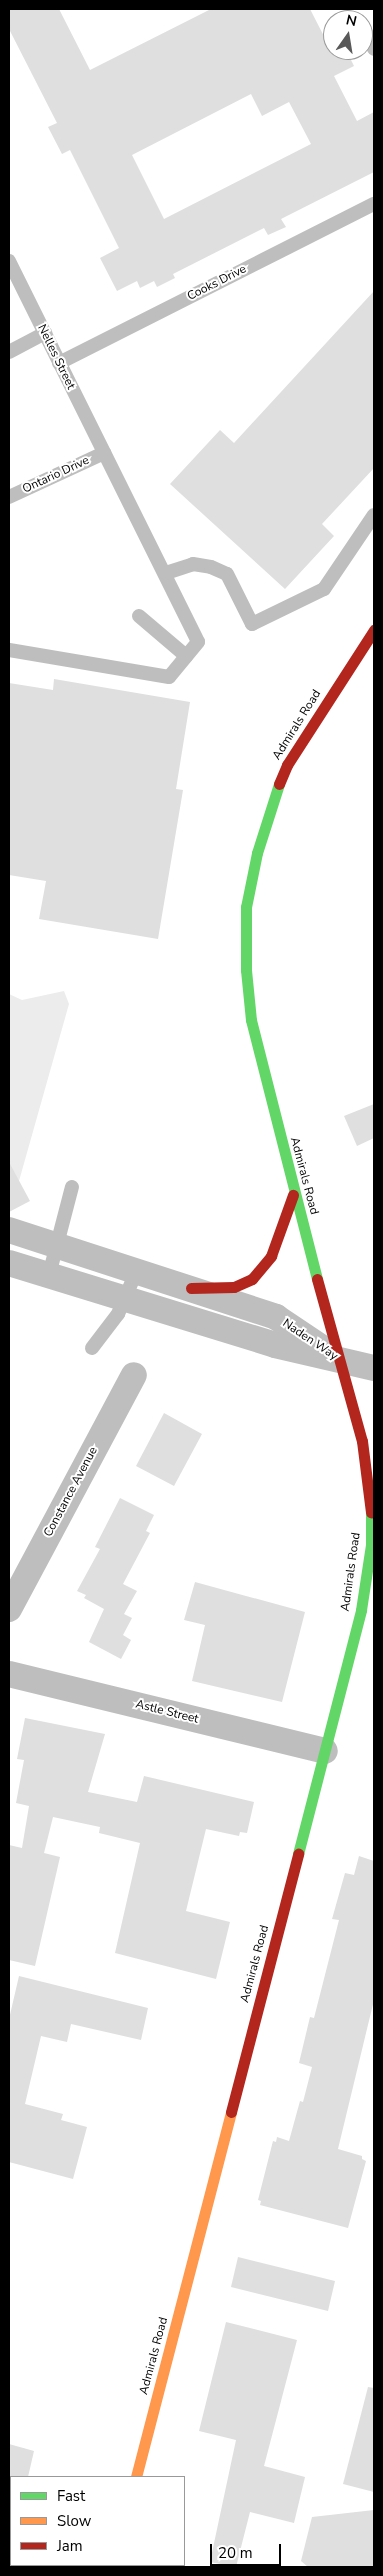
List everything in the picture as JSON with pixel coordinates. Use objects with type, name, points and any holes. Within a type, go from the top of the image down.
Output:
[{"type":"main road","name":"Admirals Road","points":[[136,2476],[361,1610],[371,1545],[368,1477],[342,1361],[293,1195],[251,1020],[246,970],[246,907],[256,853],[270,806],[287,765],[374,630]]},
{"type":"main road","points":[[191,1288],[234,1288],[252,1279],[271,1256],[293,1195]]},
{"type":"street","name":"Naden Way","points":[[9,1230],[137,1270],[276,1317],[342,1361]]},
{"type":"street","name":"Naden Way","points":[[9,1263],[275,1345],[342,1361]]},
{"type":"street","points":[[342,1361],[374,1368]]},
{"type":"street","name":"Constance Avenue","points":[[9,1609],[134,1375]]},
{"type":"street","name":"Astle Street","points":[[9,1674],[325,1751]]},
{"type":"lane","name":"Cooks Drive","points":[[59,363],[374,204]]},
{"type":"lane","name":"Nelles Street","points":[[9,261],[166,573],[198,642],[186,656]]},
{"type":"lane","points":[[9,352],[45,333]]},
{"type":"lane","name":"Ontario Drive","points":[[9,498],[104,453]]},
{"type":"lane","points":[[166,573],[193,564],[227,574],[252,624],[324,589],[374,515]]},
{"type":"lane","points":[[9,650],[169,677],[186,656],[139,616]]},
{"type":"lane","points":[[49,1275],[72,1186]]},
{"type":"lane","points":[[92,1348],[118,1314],[137,1270]]},
{"type":"shaded area","points":[[64,991],[69,1004],[19,1181],[9,1187],[9,994],[22,1000]]},
{"type":"building","points":[[9,9],[59,9],[90,70],[211,9],[310,9],[323,34],[323,60],[351,60],[354,66],[334,76],[357,121],[374,112],[374,172],[281,219],[286,227],[268,235],[264,228],[173,274],[175,278],[157,287],[154,281],[140,288],[137,281],[117,291],[100,258],[119,248],[70,150],[62,154],[48,127],[57,123],[9,29]],"holes":[[[251,94],[262,116],[289,102],[311,144],[164,219],[132,155]]]},
{"type":"building","points":[[374,291],[374,468],[322,524],[334,536],[285,589],[170,484],[220,430],[234,443]]},
{"type":"building","points":[[54,679],[190,702],[176,789],[183,790],[158,939],[39,919],[46,881],[9,875],[9,683],[53,690]]},
{"type":"building","points":[[374,1104],[374,1138],[357,1146],[344,1116]]},
{"type":"building","points":[[9,1162],[30,1201],[9,1212]]},
{"type":"building","points":[[164,1413],[202,1434],[174,1486],[136,1466]]},
{"type":"building","points":[[120,1498],[154,1515],[146,1531],[150,1533],[123,1584],[137,1591],[124,1614],[132,1618],[123,1635],[131,1640],[121,1659],[89,1642],[104,1609],[84,1598],[86,1595],[77,1591],[100,1549],[95,1547]]},
{"type":"building","points":[[195,1582],[305,1612],[282,1702],[192,1681],[205,1625],[184,1620]]},
{"type":"building","points":[[25,1718],[105,1734],[88,1792],[137,1802],[144,1776],[254,1802],[247,1833],[240,1832],[239,1836],[206,1829],[186,1911],[230,1922],[216,1979],[115,1953],[140,1843],[99,1833],[100,1827],[53,1817],[44,1853],[60,1857],[35,1966],[9,1960],[9,1845],[22,1848],[29,1806],[16,1803],[24,1760],[17,1759]]},
{"type":"building","points":[[359,1856],[374,1861],[374,2000],[338,2149],[362,2156],[362,2159],[366,2161],[348,2228],[260,2205],[261,2201],[258,2200],[273,2141],[276,2142],[277,2137],[289,2141],[300,2101],[303,2102],[312,2067],[299,2063],[310,2017],[314,2018],[339,1920],[332,1919],[345,1873],[354,1875]]},
{"type":"building","points":[[19,1976],[148,2008],[141,2040],[71,2024],[67,2042],[41,2036],[25,2104],[63,2114],[61,2120],[87,2127],[73,2179],[9,2162],[9,2019]]},
{"type":"building","points":[[238,2257],[335,2281],[328,2311],[231,2287]]},
{"type":"building","points":[[226,2322],[297,2340],[264,2466],[305,2477],[294,2523],[250,2512],[236,2567],[210,2562],[236,2440],[199,2431]]},
{"type":"building","points":[[368,2387],[374,2388],[374,2492],[343,2484]]},
{"type":"building","points":[[9,2444],[34,2451],[28,2476],[9,2477]]},
{"type":"building","points":[[374,2510],[374,2567],[308,2567],[301,2561],[312,2517]]},
{"type":"traffic: fast","points":[[279,784],[257,853],[246,907],[246,970],[251,1020],[317,1279]]},
{"type":"traffic: fast","points":[[298,1854],[361,1610],[371,1545],[371,1512]]},
{"type":"traffic: slow","points":[[136,2476],[231,2112]]},
{"type":"traffic: jam","points":[[279,784],[287,765],[374,630]]},
{"type":"traffic: jam","points":[[191,1288],[234,1287],[252,1279],[271,1256],[293,1195]]},
{"type":"traffic: jam","points":[[317,1279],[362,1441],[371,1512]]},
{"type":"traffic: jam","points":[[231,2112],[298,1854]]}]
